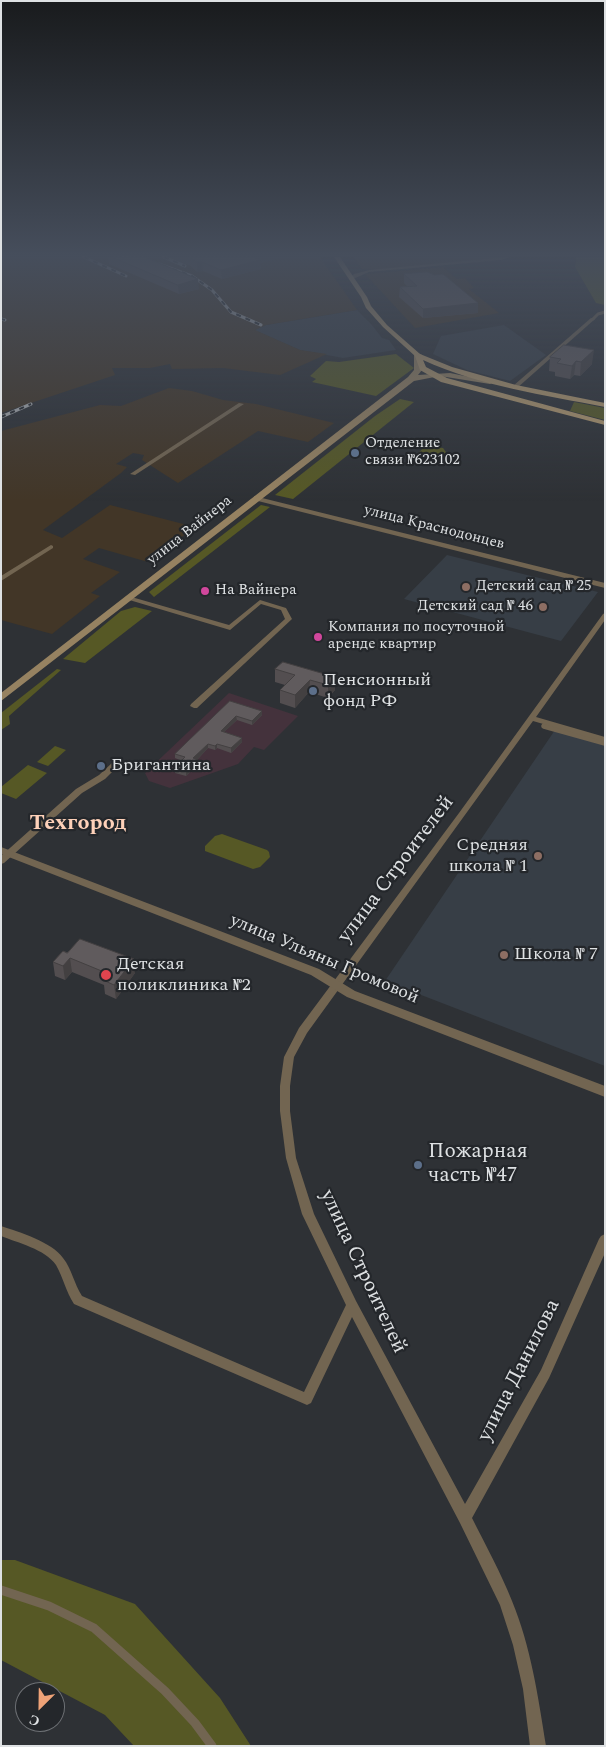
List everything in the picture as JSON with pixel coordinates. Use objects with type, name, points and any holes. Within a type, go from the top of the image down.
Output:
[{"type":"main road","points":[[399,339],[418,355],[440,366],[511,386]]},
{"type":"main road","points":[[418,355],[421,367],[429,374],[444,380],[605,423]]},
{"type":"main road","points":[[411,379],[418,370],[418,355]]},
{"type":"main road","name":"улица Вайнера","points":[[400,388],[429,374],[440,366]]},
{"type":"main road","points":[[429,374],[446,374],[605,405]]},
{"type":"main road","name":"улица Вайнера","points":[[1,698],[411,379],[429,374]]},
{"type":"main road","points":[[400,388],[444,380]]},
{"type":"main road","points":[[562,412],[554,405],[556,402],[578,399]]},
{"type":"street","points":[[511,386],[568,339]]},
{"type":"street","points":[[133,474],[241,404]]},
{"type":"street","name":"улица Краснодонцев","points":[[257,498],[605,586]]},
{"type":"street","points":[[1,579],[51,547]]},
{"type":"street","points":[[128,598],[230,628],[260,602],[284,609],[289,619],[194,706]]},
{"type":"street","name":"улица Строителей","points":[[538,1746],[530,1689],[520,1645],[506,1603],[465,1518],[352,1305],[308,1214],[291,1158],[285,1112],[285,1086],[289,1057],[302,1031],[457,823],[605,616]]},
{"type":"street","points":[[531,718],[605,741]]},
{"type":"street","points":[[544,726],[605,741]]},
{"type":"street","points":[[4,855],[79,791],[102,777],[115,765]]},
{"type":"street","name":"улица Ульяны Громовой","points":[[4,855],[315,972],[357,996],[605,1092]]},
{"type":"street","points":[[1,1232],[51,1252],[59,1261],[70,1290],[78,1300],[307,1399],[352,1305]]},
{"type":"street","name":"улица Данилова","points":[[465,1518],[545,1374],[605,1239]]},
{"type":"street","points":[[1,1590],[48,1606],[94,1628],[165,1690],[195,1722],[212,1746]]},
{"type":"shaded area","points":[[1,339],[274,339],[300,350],[327,354],[278,376],[280,375],[223,368],[172,369],[170,364],[150,368],[112,368],[115,375],[1,413]]},
{"type":"shaded area","points":[[274,339],[384,339],[389,340],[396,350],[343,358],[300,350]]},
{"type":"shaded area","points":[[440,339],[523,339],[546,355],[510,381],[467,370],[433,354]]},
{"type":"shaded area","points":[[169,388],[192,391],[223,400],[256,404],[334,423],[308,442],[258,431],[178,483],[142,460],[144,455],[133,453],[116,464],[127,467],[121,473],[43,530],[62,538],[110,505],[195,527],[148,562],[99,548],[83,559],[120,572],[91,593],[100,596],[52,634],[1,620],[1,431],[100,405],[121,406]]},
{"type":"shaded area","points":[[447,555],[598,592],[561,641],[404,599]]},
{"type":"shaded area","points":[[229,693],[298,716],[264,750],[254,747],[238,764],[170,788],[149,781],[145,773]]},
{"type":"shaded area","points":[[555,730],[605,744],[605,1066],[385,981]]},
{"type":"green space","points":[[396,354],[414,368],[376,396],[312,382],[316,379],[310,376],[326,361],[339,362]]},
{"type":"green space","points":[[400,399],[414,402],[293,499],[275,495],[375,416]]},
{"type":"green space","points":[[574,402],[605,408],[605,420],[570,411]]},
{"type":"green space","points":[[424,447],[443,448],[446,452],[432,465],[411,461]]},
{"type":"green space","points":[[261,505],[270,507],[154,597],[149,592]]},
{"type":"green space","points":[[135,607],[152,611],[85,663],[63,659],[121,611]]},
{"type":"green space","points":[[57,669],[61,670],[9,716],[10,724],[1,730],[1,713]]},
{"type":"green space","points":[[55,746],[66,750],[48,766],[37,762]]},
{"type":"green space","points":[[28,765],[47,773],[16,799],[1,793],[1,787]]},
{"type":"green space","points":[[222,834],[267,850],[270,857],[260,867],[253,869],[205,851],[205,846],[215,836]]},
{"type":"green space","points":[[1,1560],[15,1560],[135,1604],[220,1698],[251,1746],[134,1746],[105,1715],[65,1694],[65,1682],[43,1682],[1,1660]]},
{"type":"building","points":[[564,345],[594,350],[581,362],[576,361],[572,366],[557,363],[561,359],[550,357]]},
{"type":"building","points":[[283,662],[335,677],[328,685],[310,680],[295,695],[280,690],[295,675],[275,669]]},
{"type":"building","points":[[230,701],[262,711],[252,721],[236,716],[221,731],[242,738],[231,748],[217,744],[215,746],[208,744],[193,758],[198,760],[186,772],[174,768],[185,757],[175,754]]},
{"type":"building","points":[[80,939],[134,959],[114,985],[103,980],[109,974],[70,958],[63,966],[53,962],[63,951],[67,953]]},
{"type":"railway","points":[[1,417],[31,404]]},
{"type":"place","name":"Отделение связи №623102","points":[[355,453]]},
{"type":"place","name":"Детский сад № 25","points":[[466,587]]},
{"type":"place","name":"На Вайнера","points":[[205,591]]},
{"type":"place","name":"Детский сад № 46","points":[[543,607]]},
{"type":"place","name":"Компания по посуточной аренде квартир","points":[[318,637]]},
{"type":"place","name":"Пенсионный фонд РФ","points":[[313,691]]},
{"type":"place","name":"Бригантина","points":[[101,766]]},
{"type":"place","name":"Средняя школа № 1","points":[[538,856]]},
{"type":"place","name":"Школа № 7","points":[[504,955]]},
{"type":"place","name":"Детская поликлиника №2","points":[[106,975]]},
{"type":"place","name":"Пожарная часть №47","points":[[418,1165]]},
{"type":"district","name":"Техгород","points":[[78,825]]}]
